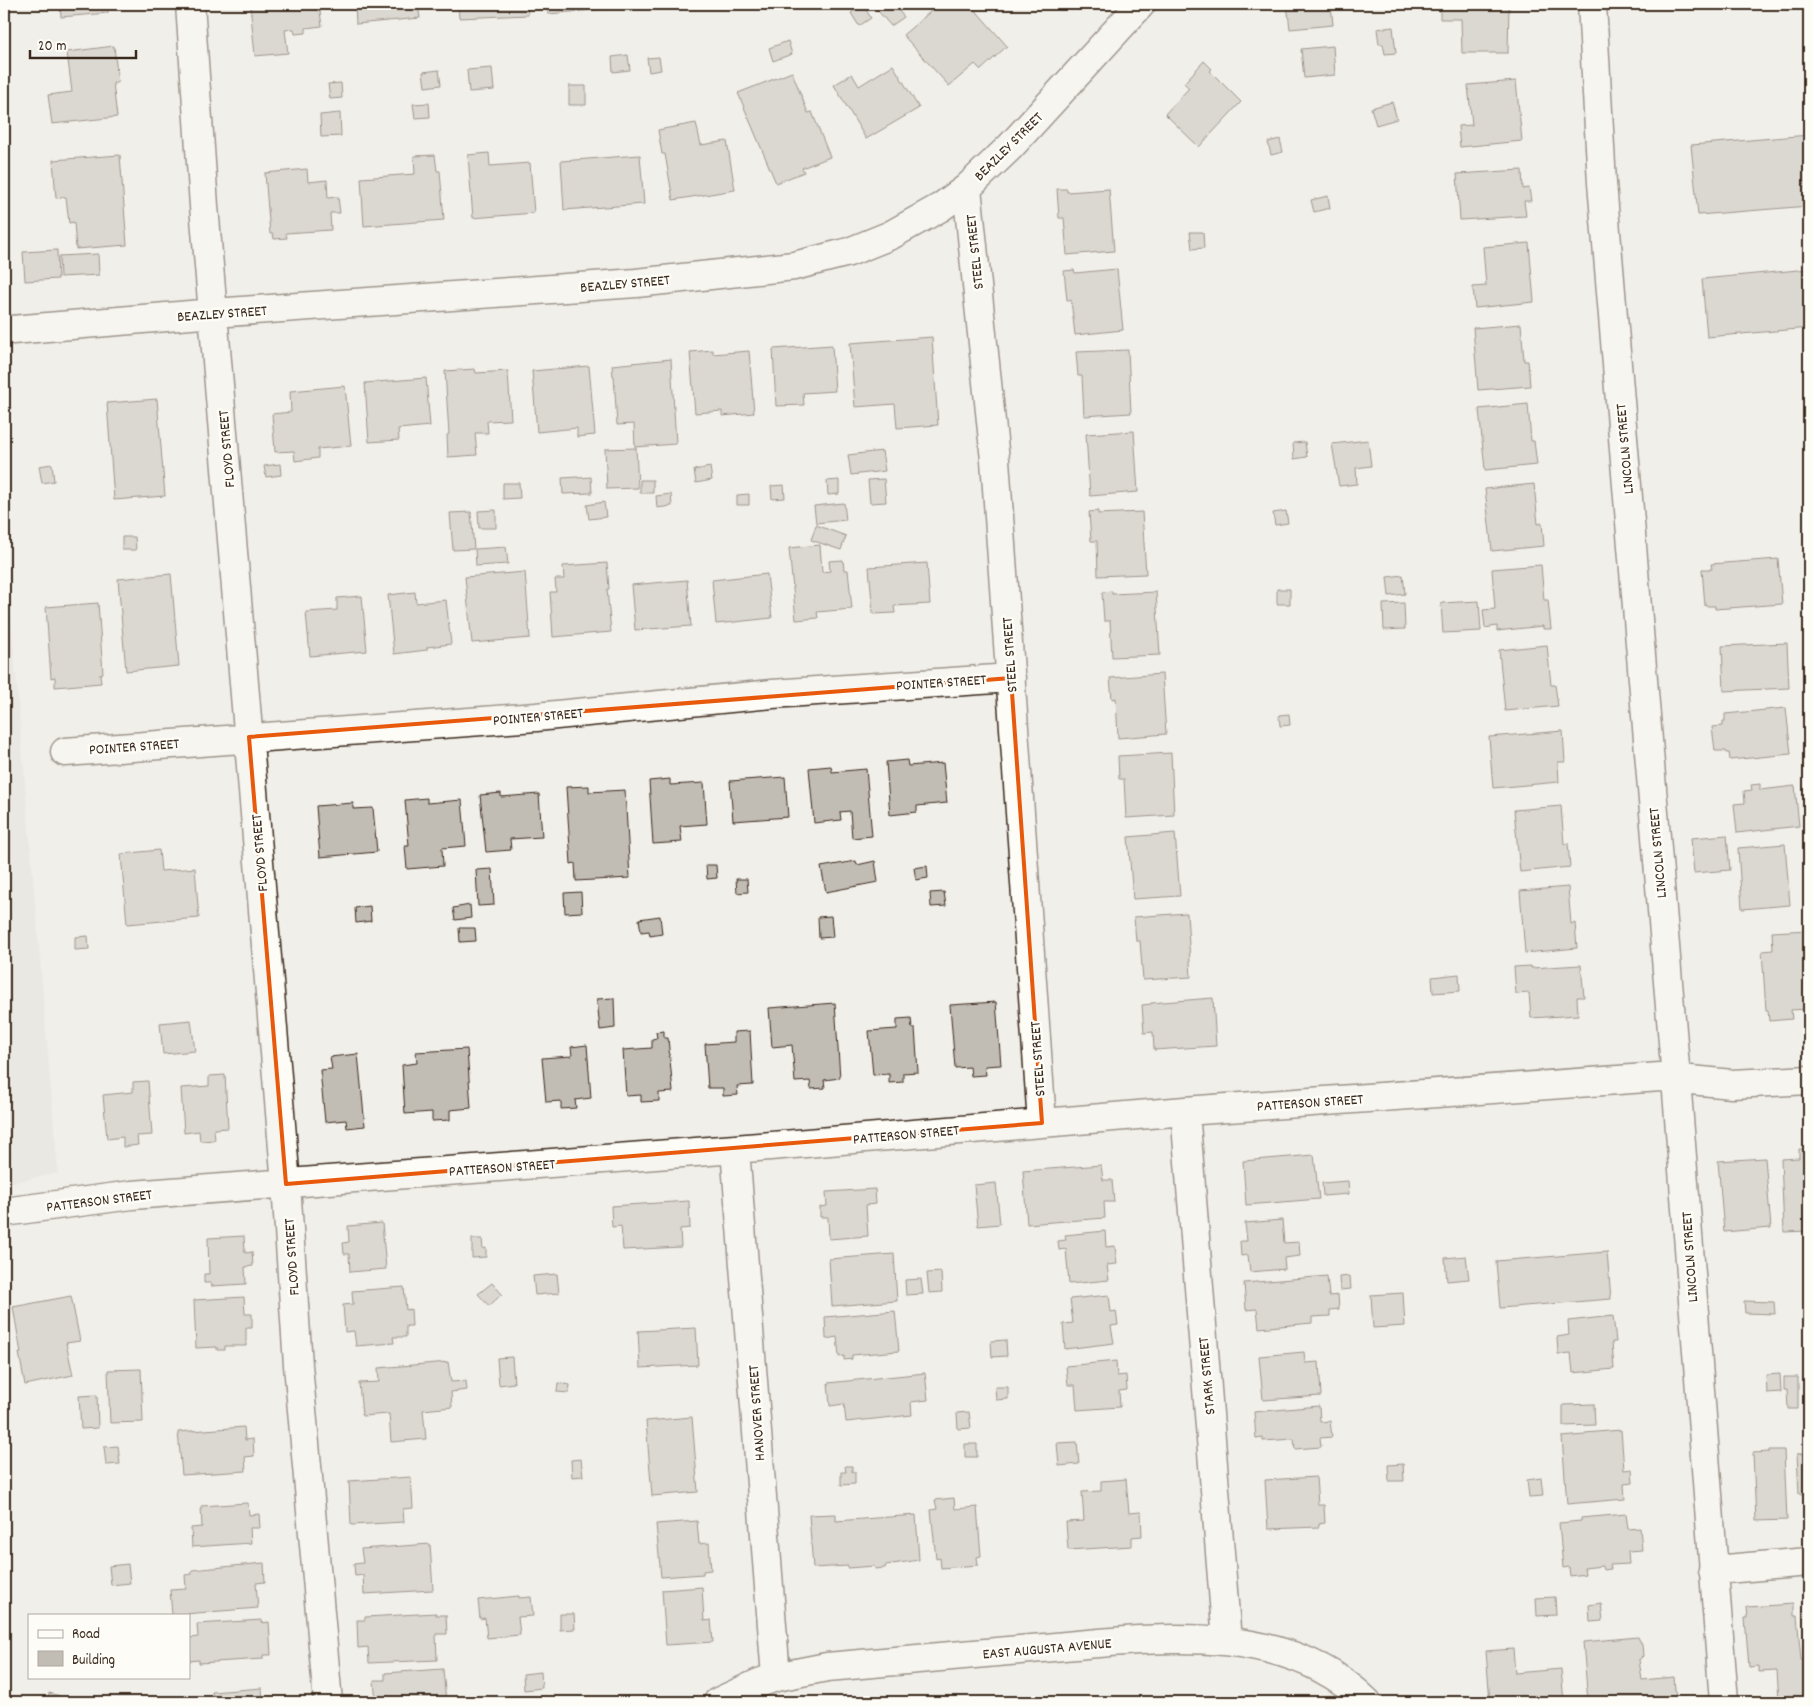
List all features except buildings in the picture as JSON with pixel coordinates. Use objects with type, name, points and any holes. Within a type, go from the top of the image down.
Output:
[{"type":"street","name":"FLOYD STREET","points":[[190,4],[204,197],[286,1184],[298,1365],[328,1702]]},
{"type":"street","name":"BEAZLEY STREET","points":[[12,330],[636,282],[794,266],[849,252],[891,235],[941,207],[967,188],[1010,148],[1141,4]]},
{"type":"street","name":"LINCOLN STREET","points":[[1592,4],[1603,193],[1676,1079],[1724,1702]]},
{"type":"street","name":"STEEL STREET","points":[[967,188],[995,460],[1042,1123]]},
{"type":"street","name":"POINTER STREET","points":[[65,752],[536,717],[772,694],[1011,678]]},
{"type":"street","name":"PATTERSON STREET","points":[[4,1212],[132,1195],[735,1149],[1185,1111],[1660,1077],[1732,1084],[1809,1080]]},
{"type":"street","name":"STARK STREET","points":[[1185,1111],[1227,1641]]},
{"type":"street","name":"HANOVER STREET","points":[[735,1149],[776,1677]]},
{"type":"street","points":[[1713,1570],[1809,1562]]},
{"type":"street","name":"EAST AUGUSTA AVENUE","points":[[718,1702],[776,1677],[827,1666],[1168,1638],[1227,1641],[1289,1654],[1311,1663],[1358,1693],[1367,1702]]},
{"type":"highlighted area","points":[[1011,678],[1042,1123],[286,1184],[249,737]]},
{"type":"shaded area","points":[[4,536],[58,1173],[4,1184]]}]
